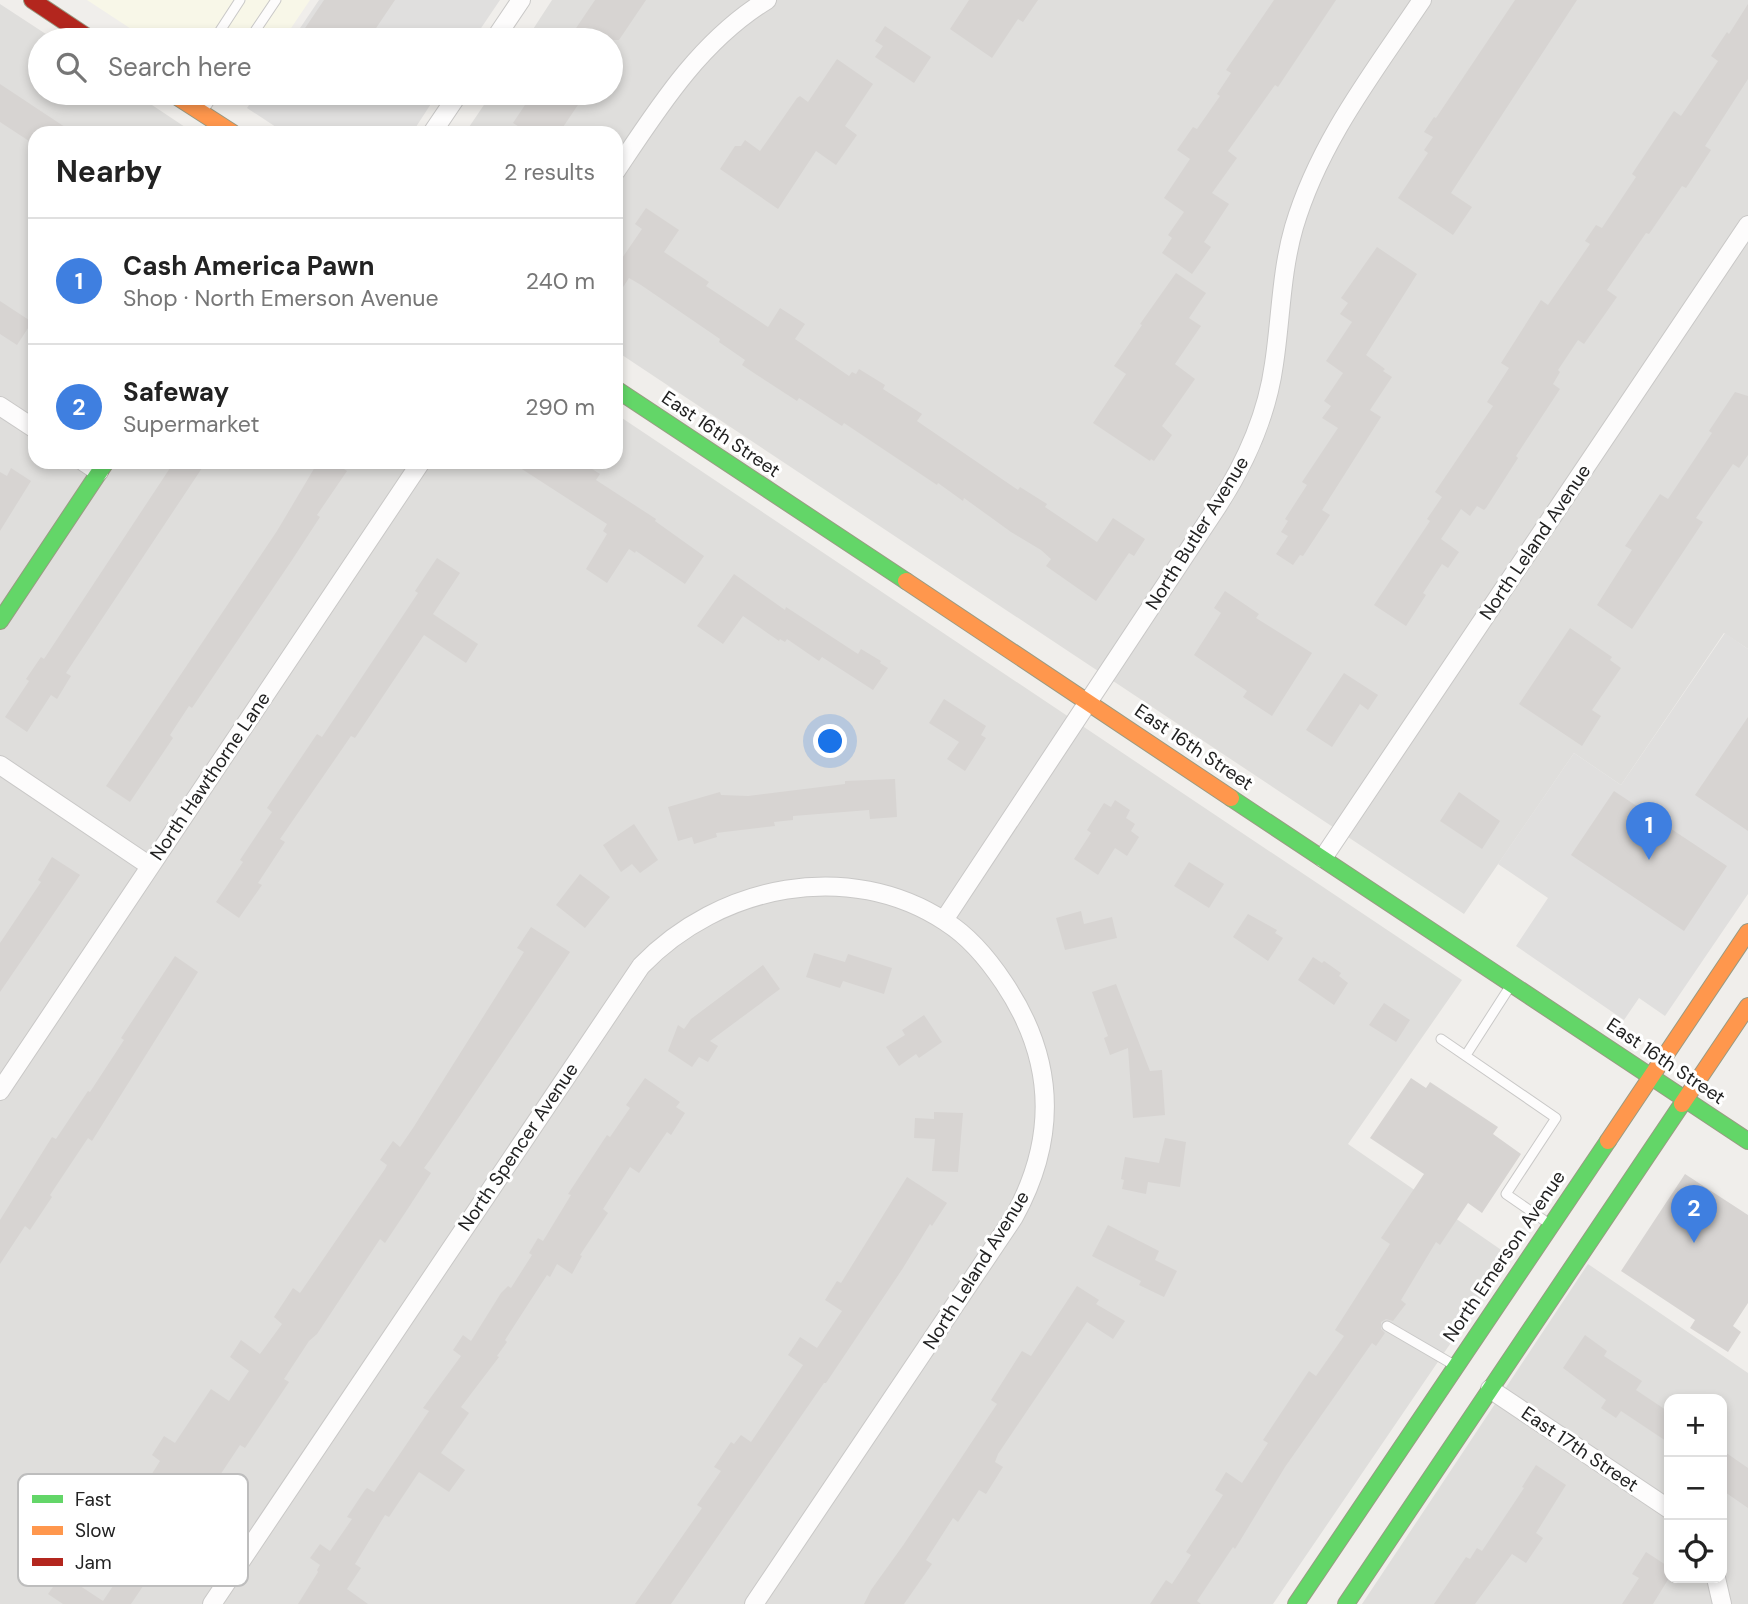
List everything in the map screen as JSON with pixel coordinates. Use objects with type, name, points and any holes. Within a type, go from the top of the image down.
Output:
[{"type":"main road","points":[[32,0],[74,28]]},
{"type":"main road","points":[[191,105],[222,126]]},
{"type":"main road","name":"East 16th Street","points":[[623,394],[1748,1141]]},
{"type":"main road","points":[[0,621],[94,469]]},
{"type":"main road","name":"North Emerson Avenue","points":[[1296,1604],[1748,932]]},
{"type":"main road","points":[[1346,1604],[1748,1006]]},
{"type":"street","points":[[502,28],[521,0]]},
{"type":"street","points":[[623,161],[687,71],[731,27],[767,0]]},
{"type":"street","name":"North Butler Avenue","points":[[944,920],[1240,469],[1257,429],[1269,388],[1278,334],[1284,270],[1305,195],[1337,127],[1422,0]]},
{"type":"street","points":[[437,126],[451,105]]},
{"type":"street","name":"North Leland Avenue","points":[[1323,858],[1748,225]]},
{"type":"street","points":[[0,406],[28,424]]},
{"type":"street","name":"North Hawthorne Lane","points":[[0,1091],[416,469]]},
{"type":"street","points":[[0,765],[150,866]]},
{"type":"street","name":"North Spencer Avenue","points":[[248,1550],[626,987],[649,958],[681,931],[718,909],[768,892],[800,887],[832,887],[874,892],[905,901],[944,920]]},
{"type":"street","name":"North Leland Avenue","points":[[754,1604],[1014,1217],[1036,1170],[1042,1139],[1045,1097],[1033,1035],[1015,998],[993,966],[977,946],[944,920]]},
{"type":"street","name":"East 17th Street","points":[[1490,1389],[1664,1506]]},
{"type":"street","points":[[1717,1583],[1722,1604]]},
{"type":"street","name":"North Spencer Avenue","points":[[212,1604],[224,1586]]},
{"type":"lane","points":[[222,28],[240,0]]},
{"type":"lane","points":[[258,28],[276,0]]},
{"type":"lane","points":[[202,113],[207,105]]},
{"type":"lane","points":[[1466,1055],[1512,984]]},
{"type":"lane","points":[[1441,1039],[1556,1118],[1506,1194],[1551,1225]]},
{"type":"lane","points":[[1387,1326],[1455,1366]]},
{"type":"shaded area","points":[[87,0],[310,0],[291,28],[130,28]]},
{"type":"shaded area","points":[[319,0],[500,0],[481,28],[300,28]]},
{"type":"shaded area","points":[[552,0],[1748,0],[1748,649],[1724,633],[1621,785],[1574,753],[1464,914],[623,356],[623,126],[470,126],[484,105],[623,105],[623,28],[534,28]]},
{"type":"shaded area","points":[[0,4],[37,28],[28,28],[28,105],[152,105],[184,126],[28,126],[28,469],[623,469],[623,419],[1462,980],[1348,1144],[1510,1256],[1273,1604],[0,1604]]},
{"type":"shaded area","points":[[249,105],[430,105],[417,126],[274,126],[247,108]]},
{"type":"shaded area","points":[[1725,633],[1748,649],[1748,894],[1665,1016],[1639,998],[1624,1020],[1516,946],[1548,898],[1498,864],[1574,753],[1621,785]]},
{"type":"shaded area","points":[[1588,1264],[1748,1373],[1748,1604],[1362,1604]]},
{"type":"building","points":[[324,0],[395,0],[376,28],[305,28]]},
{"type":"building","points":[[595,0],[646,0],[623,34],[623,28],[576,28]]},
{"type":"building","points":[[969,0],[1038,0],[1023,22],[1018,19],[992,58],[950,29]]},
{"type":"building","points":[[1274,0],[1336,0],[1278,87],[1275,85],[1228,151],[1237,158],[1212,193],[1229,204],[1204,242],[1211,247],[1192,274],[1162,253],[1172,238],[1168,235],[1184,212],[1164,198],[1190,159],[1177,150],[1193,127],[1197,129],[1220,96],[1217,94],[1231,73],[1226,70]]},
{"type":"building","points":[[1515,0],[1577,0],[1451,193],[1472,207],[1453,235],[1398,198],[1428,153],[1424,150],[1433,137],[1424,132]]},
{"type":"building","points":[[1748,4],[1748,79],[1705,146],[1711,150],[1686,188],[1682,186],[1649,234],[1646,233],[1607,290],[1617,297],[1584,344],[1578,340],[1558,370],[1560,372],[1553,384],[1560,389],[1486,508],[1484,510],[1477,506],[1470,516],[1461,509],[1441,539],[1459,552],[1448,568],[1442,564],[1406,626],[1374,605],[1430,521],[1427,519],[1442,497],[1435,492],[1493,406],[1487,402],[1509,368],[1501,363],[1541,300],[1548,305],[1590,244],[1585,241],[1596,225],[1602,228],[1636,177],[1632,174],[1674,111],[1681,116],[1718,61],[1711,56]]},
{"type":"building","points":[[885,26],[931,57],[914,83],[875,57],[883,46],[875,41]]},
{"type":"building","points":[[837,59],[873,84],[845,126],[857,135],[836,165],[816,151],[778,209],[720,169],[735,146],[741,146],[745,140],[760,151],[797,98],[800,96],[808,102]]},
{"type":"building","points":[[0,84],[63,126],[28,126],[28,140],[0,122]]},
{"type":"building","points":[[525,105],[578,105],[564,126],[518,126],[513,123]]},
{"type":"building","points":[[646,208],[679,230],[664,252],[709,282],[706,286],[768,327],[780,308],[805,324],[795,339],[849,376],[852,372],[856,374],[859,369],[885,385],[883,389],[922,414],[917,421],[1018,490],[1020,487],[1047,504],[1045,507],[1097,542],[1113,518],[1145,539],[1134,556],[1129,553],[1096,601],[1046,566],[1051,559],[1041,550],[964,498],[963,501],[938,483],[937,485],[844,423],[842,426],[757,375],[742,365],[745,360],[719,342],[720,339],[641,285],[629,278],[623,287],[623,257],[642,229],[635,224]]},
{"type":"building","points":[[1377,247],[1417,274],[1366,355],[1392,377],[1370,410],[1381,417],[1322,510],[1330,515],[1303,556],[1300,555],[1293,565],[1276,554],[1288,536],[1281,532],[1288,521],[1285,519],[1307,485],[1302,482],[1338,428],[1322,418],[1331,406],[1324,401],[1343,373],[1326,361],[1352,322],[1340,314],[1348,303],[1341,298]]},
{"type":"building","points":[[1176,273],[1206,293],[1189,318],[1201,326],[1175,364],[1195,379],[1162,426],[1172,435],[1154,461],[1150,461],[1093,423],[1126,374],[1114,366]]},
{"type":"building","points":[[0,301],[28,319],[28,328],[17,345],[0,334]]},
{"type":"building","points":[[1735,392],[1748,396],[1748,455],[1739,468],[1733,464],[1696,518],[1703,522],[1632,629],[1597,605],[1632,550],[1625,546],[1660,494],[1668,499],[1712,433],[1709,431]]},
{"type":"building","points":[[11,468],[31,481],[0,531],[0,472],[7,476]]},
{"type":"building","points":[[169,469],[201,469],[66,673],[71,676],[57,699],[51,695],[27,732],[5,717],[29,681],[26,679],[41,657],[44,659]]},
{"type":"building","points":[[314,469],[347,471],[317,515],[320,517],[292,560],[192,708],[189,706],[170,735],[173,738],[130,802],[106,786],[277,531]]},
{"type":"building","points":[[522,469],[592,469],[600,474],[596,480],[656,519],[655,521],[704,556],[685,584],[629,549],[607,583],[586,569],[607,534],[603,531],[607,524]]},
{"type":"building","points":[[437,558],[460,573],[433,614],[478,644],[466,663],[424,635],[355,738],[351,736],[280,839],[285,842],[258,883],[262,885],[239,918],[216,902],[272,812],[267,808],[317,734],[322,737],[418,593],[415,591]]},
{"type":"building","points":[[734,574],[785,610],[786,607],[858,654],[861,649],[881,661],[880,663],[888,668],[873,690],[822,657],[819,661],[787,639],[785,642],[780,639],[779,641],[743,616],[723,644],[697,626]]},
{"type":"building","points":[[1225,591],[1259,614],[1256,618],[1312,653],[1272,716],[1243,697],[1247,691],[1194,655],[1221,613],[1214,608]]},
{"type":"building","points":[[1570,628],[1612,657],[1610,660],[1621,668],[1592,710],[1601,716],[1582,746],[1519,704]]},
{"type":"building","points":[[1344,673],[1378,695],[1368,710],[1360,704],[1332,747],[1306,730]]},
{"type":"building","points":[[944,699],[986,726],[981,735],[986,738],[965,771],[947,759],[959,742],[929,723]]},
{"type":"building","points":[[1748,717],[1748,831],[1695,795]]},
{"type":"building","points":[[895,779],[897,817],[870,819],[869,810],[793,816],[793,820],[774,822],[775,826],[716,833],[717,837],[694,844],[692,837],[678,841],[668,807],[720,792],[721,795],[748,796],[845,784],[845,781]]},
{"type":"building","points":[[1614,791],[1727,866],[1684,931],[1571,855]]},
{"type":"building","points":[[1459,792],[1500,821],[1482,849],[1440,821]]},
{"type":"building","points":[[1115,800],[1130,810],[1126,818],[1135,824],[1131,831],[1139,837],[1127,856],[1115,848],[1098,875],[1074,859],[1091,833],[1087,830],[1104,803],[1111,807]]},
{"type":"building","points":[[634,824],[658,860],[640,873],[632,864],[621,872],[603,845]]},
{"type":"building","points":[[52,857],[80,875],[0,992],[0,943],[41,882],[38,880]]},
{"type":"building","points":[[1189,862],[1224,884],[1209,908],[1174,886]]},
{"type":"building","points":[[580,874],[610,897],[585,928],[556,905]]},
{"type":"building","points":[[1081,911],[1084,924],[1112,917],[1117,938],[1065,950],[1056,918]]},
{"type":"building","points":[[1248,914],[1277,930],[1275,933],[1283,938],[1268,961],[1233,937]]},
{"type":"building","points":[[531,927],[570,952],[424,1168],[431,1173],[385,1243],[380,1239],[284,1379],[289,1382],[245,1448],[240,1445],[221,1474],[152,1474],[160,1461],[152,1455],[164,1436],[175,1443],[211,1389],[229,1401],[249,1371],[230,1357],[241,1340],[260,1354],[282,1324],[274,1317],[293,1288],[300,1293],[385,1169],[387,1165],[380,1160],[393,1141],[400,1147],[413,1128],[524,952],[517,948]]},
{"type":"building","points":[[814,953],[845,962],[848,954],[892,968],[884,994],[843,981],[840,988],[806,977]]},
{"type":"building","points":[[175,956],[198,972],[92,1141],[88,1138],[30,1230],[25,1226],[0,1264],[0,1220],[52,1137],[56,1139],[88,1091],[90,1092],[124,1040],[121,1038]]},
{"type":"building","points":[[1313,957],[1341,973],[1339,976],[1348,983],[1334,1005],[1298,980]]},
{"type":"building","points":[[763,965],[780,989],[710,1041],[718,1046],[708,1062],[699,1057],[692,1067],[668,1051],[678,1025],[684,1029],[691,1019]]},
{"type":"building","points":[[1116,984],[1150,1071],[1162,1070],[1165,1115],[1133,1118],[1128,1048],[1110,1055],[1104,1038],[1108,1036],[1092,992]]},
{"type":"building","points":[[1384,1003],[1410,1020],[1396,1042],[1369,1025]]},
{"type":"building","points":[[924,1015],[942,1042],[919,1058],[916,1054],[899,1066],[886,1047],[905,1035],[902,1030]]},
{"type":"building","points":[[645,1078],[680,1102],[676,1107],[685,1113],[671,1135],[667,1132],[639,1173],[630,1167],[603,1209],[608,1213],[580,1255],[582,1256],[572,1274],[557,1264],[550,1277],[547,1275],[505,1340],[507,1342],[497,1356],[499,1357],[461,1407],[469,1413],[441,1453],[465,1470],[449,1492],[419,1472],[389,1517],[385,1515],[355,1564],[361,1568],[347,1589],[368,1604],[298,1604],[320,1565],[310,1558],[320,1544],[330,1551],[352,1519],[347,1517],[365,1490],[367,1488],[374,1492],[429,1411],[423,1408],[461,1356],[453,1350],[463,1335],[471,1341],[501,1293],[508,1286],[511,1288],[532,1255],[529,1253],[538,1238],[543,1241],[571,1195],[568,1194],[607,1135],[610,1137],[630,1108],[626,1105]]},
{"type":"building","points":[[1411,1078],[1426,1088],[1430,1082],[1498,1127],[1493,1134],[1521,1154],[1482,1213],[1468,1203],[1440,1245],[1436,1242],[1401,1300],[1406,1304],[1393,1321],[1386,1319],[1381,1322],[1381,1329],[1385,1333],[1376,1346],[1372,1343],[1285,1467],[1235,1549],[1233,1547],[1197,1601],[1201,1604],[1150,1604],[1166,1580],[1172,1584],[1191,1555],[1186,1552],[1223,1495],[1215,1490],[1226,1472],[1242,1483],[1268,1443],[1263,1440],[1309,1371],[1316,1376],[1344,1336],[1335,1330],[1390,1244],[1381,1238],[1424,1174],[1370,1138]]},
{"type":"building","points":[[934,1112],[963,1113],[958,1172],[932,1171],[935,1139],[914,1138],[915,1118],[934,1119]]},
{"type":"building","points":[[1165,1138],[1186,1142],[1180,1187],[1148,1182],[1146,1194],[1122,1189],[1125,1157],[1159,1163]]},
{"type":"building","points":[[1685,1174],[1748,1215],[1748,1303],[1733,1326],[1741,1332],[1728,1352],[1690,1328],[1695,1320],[1621,1271]]},
{"type":"building","points":[[907,1177],[947,1203],[932,1226],[930,1224],[826,1383],[671,1604],[635,1604],[702,1508],[697,1505],[721,1471],[714,1467],[731,1442],[734,1444],[741,1435],[751,1442],[803,1365],[788,1355],[800,1337],[817,1348],[842,1311],[825,1300],[837,1281],[841,1283]]},
{"type":"building","points":[[1108,1225],[1159,1251],[1155,1260],[1177,1271],[1164,1297],[1139,1285],[1141,1281],[1092,1256]]},
{"type":"building","points":[[1077,1286],[1099,1300],[1096,1304],[1125,1321],[1113,1339],[1087,1322],[998,1454],[995,1462],[1003,1467],[986,1494],[979,1490],[958,1522],[953,1518],[926,1560],[932,1564],[904,1604],[864,1604],[997,1404],[991,1400],[1022,1351],[1031,1356]]},
{"type":"building","points":[[1585,1335],[1607,1351],[1604,1356],[1642,1381],[1636,1390],[1664,1409],[1664,1440],[1621,1411],[1616,1418],[1601,1408],[1606,1400],[1563,1368]]},
{"type":"building","points":[[1727,1453],[1748,1468],[1748,1508],[1727,1493]]},
{"type":"building","points":[[1536,1465],[1566,1485],[1536,1533],[1543,1538],[1526,1563],[1512,1554],[1475,1604],[1434,1604],[1466,1557],[1470,1559],[1477,1548],[1482,1551]]},
{"type":"building","points":[[1646,1552],[1664,1564],[1666,1583],[1653,1604],[1622,1604],[1639,1578],[1632,1574]]},
{"type":"building","points":[[54,1586],[80,1586],[103,1601],[113,1586],[143,1586],[131,1604],[63,1604],[48,1594]]},
{"type":"traffic: fast","points":[[623,394],[906,581]]},
{"type":"traffic: fast","points":[[0,621],[101,469]]},
{"type":"traffic: fast","points":[[1231,798],[1748,1141]]},
{"type":"traffic: fast","points":[[1346,1604],[1682,1104]]},
{"type":"traffic: fast","points":[[1296,1604],[1608,1141]]},
{"type":"traffic: slow","points":[[190,105],[222,126]]},
{"type":"traffic: slow","points":[[906,581],[1231,798]]},
{"type":"traffic: slow","points":[[1608,1141],[1748,932]]},
{"type":"traffic: slow","points":[[1682,1104],[1748,1006]]},
{"type":"traffic: jam","points":[[32,0],[74,28]]},
{"type":"place","name":"Cash America Pawn","points":[[1649,860]]},
{"type":"place","name":"Safeway","points":[[1694,1243]]}]
